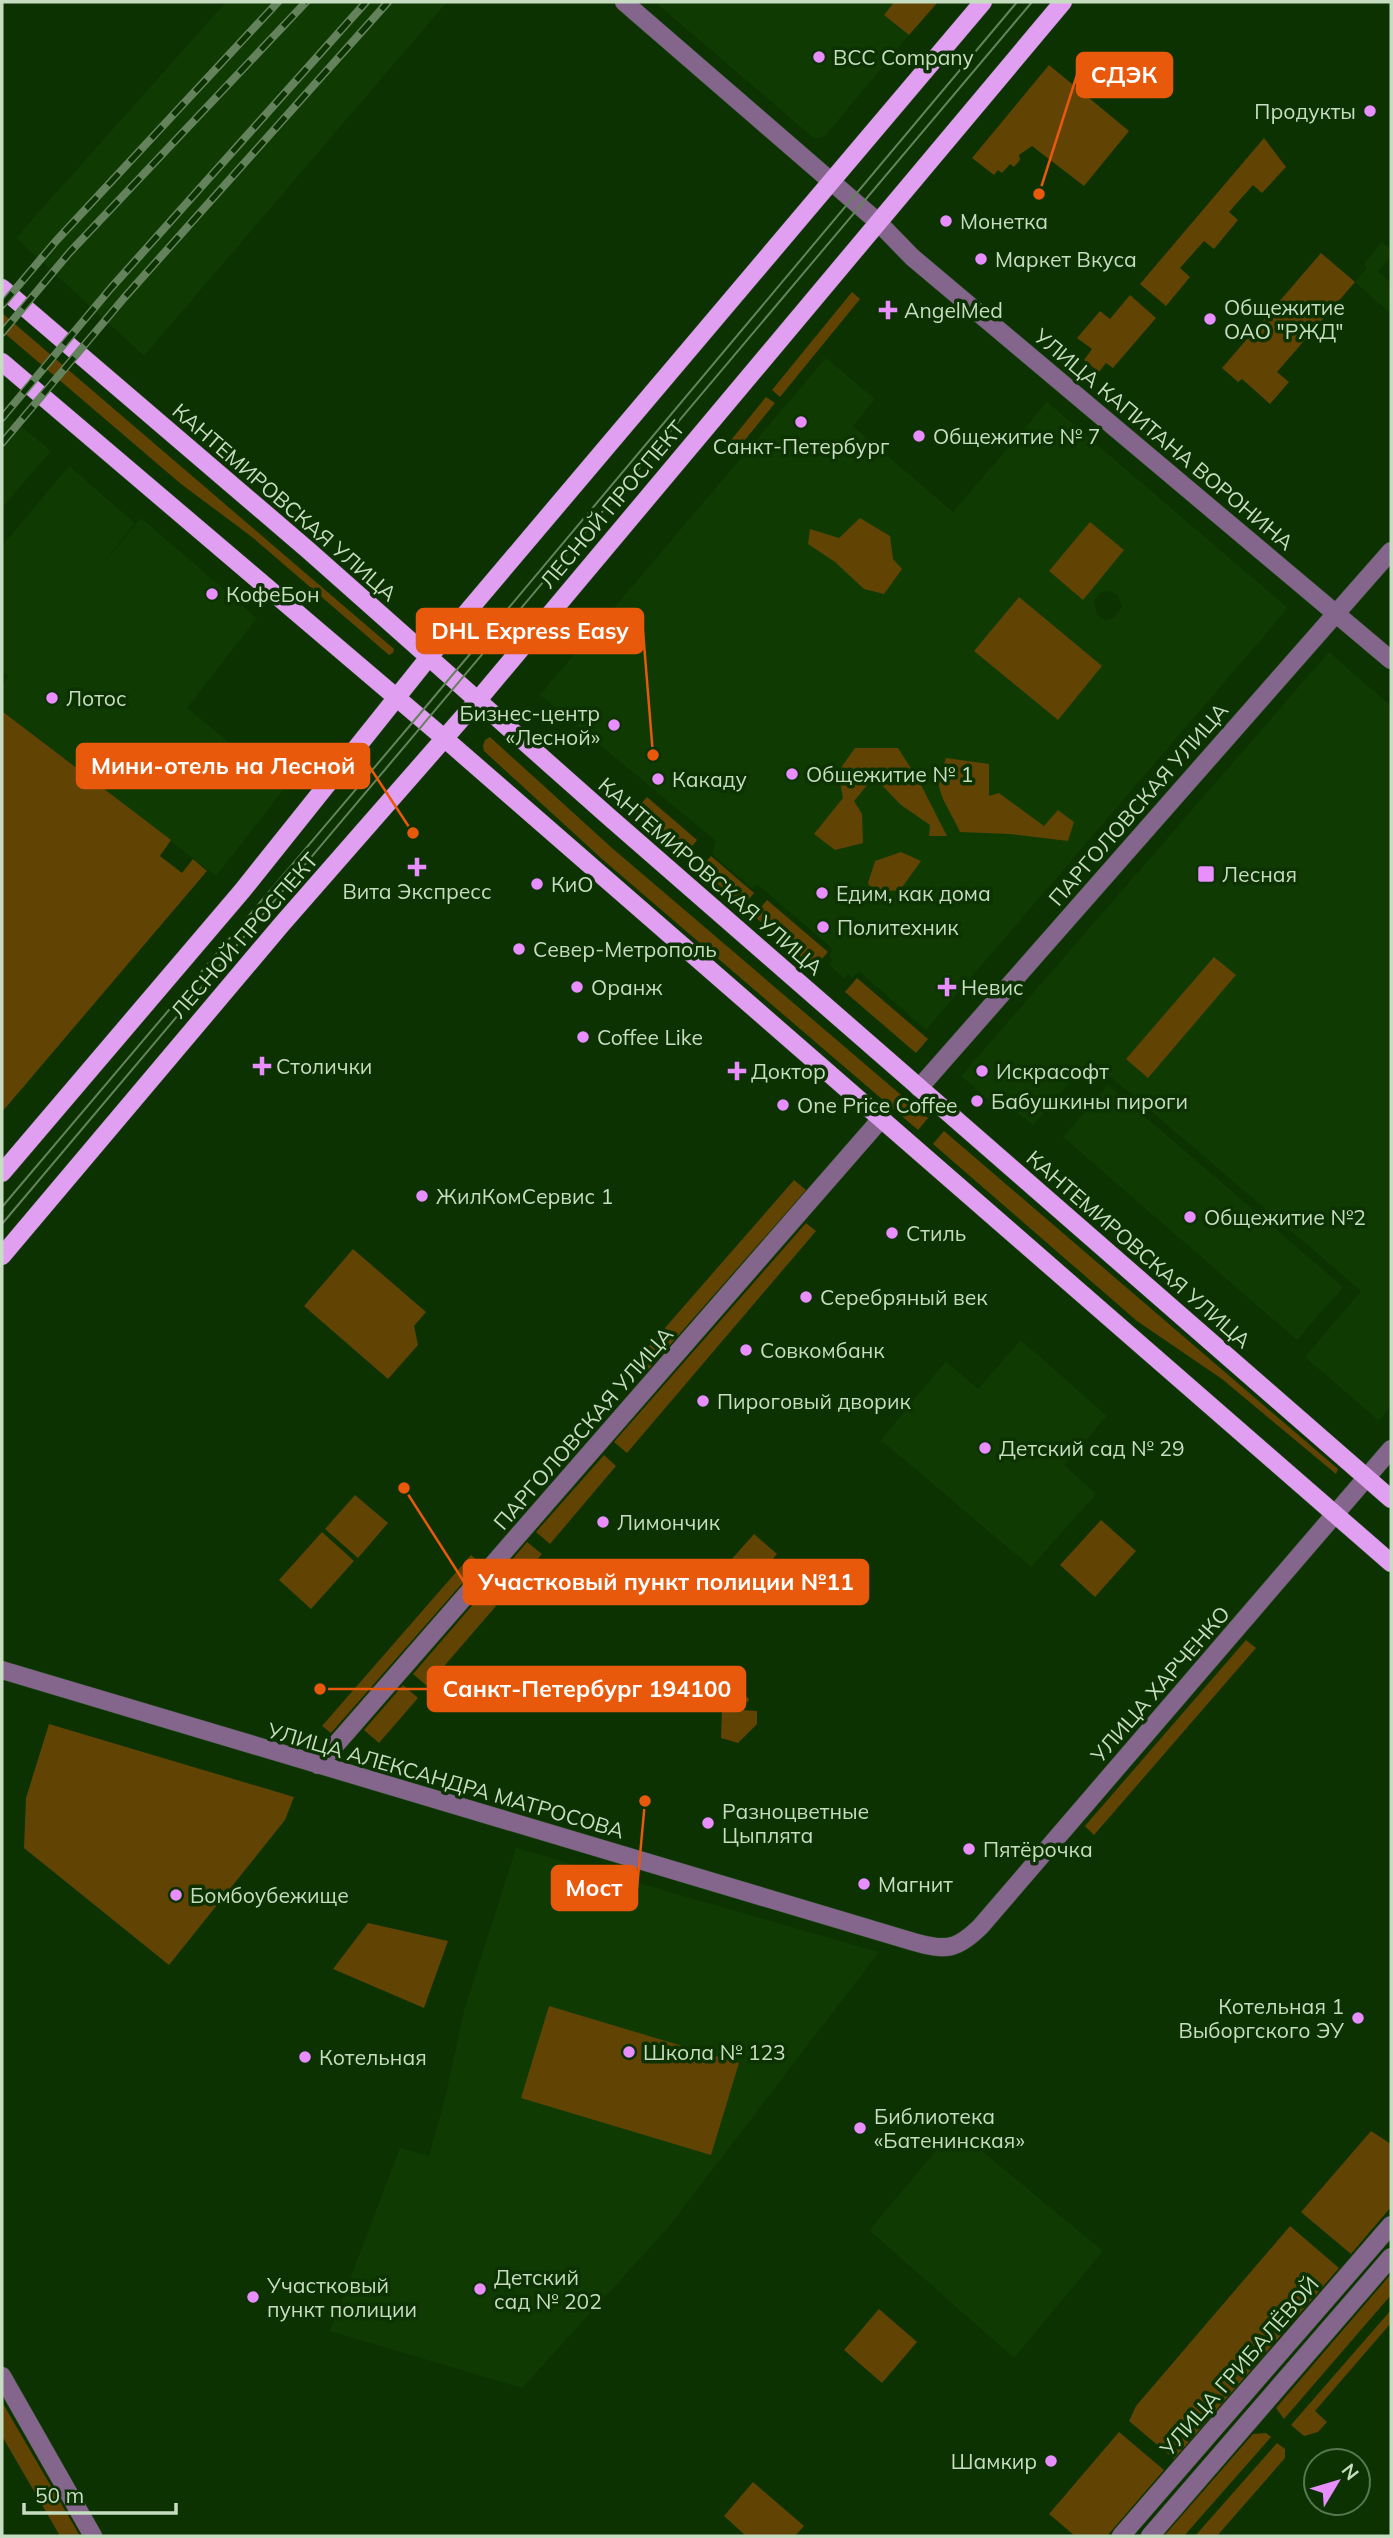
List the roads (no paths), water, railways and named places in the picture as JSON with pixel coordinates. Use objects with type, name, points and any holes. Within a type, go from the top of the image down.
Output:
[{"type":"main road","name":"ЛЕСНОЙ ПРОСПЕКТ","points":[[2,1173],[242,891],[429,657],[983,2]]},
{"type":"main road","name":"ЛЕСНОЙ ПРОСПЕКТ","points":[[2,1256],[282,924],[478,700],[1063,2]]},
{"type":"main road","name":"КАНТЕМИРОВСКАЯ УЛИЦА","points":[[2,288],[308,550],[608,817],[1391,1499]]},
{"type":"main road","points":[[2,362],[444,738],[1391,1563]]},
{"type":"street","name":"УЛИЦА КАПИТАНА ВОРОНИНА","points":[[624,2],[833,182],[912,257],[1391,660]]},
{"type":"street","name":"ПАРГОЛОВСКАЯ УЛИЦА","points":[[919,1088],[1391,551]]},
{"type":"street","name":"ПАРГОЛОВСКАЯ УЛИЦА","points":[[318,1765],[881,1119]]},
{"type":"street","name":"УЛИЦА ХАРЧЕНКО","points":[[959,1944],[981,1926],[1391,1448]]},
{"type":"street","name":"УЛИЦА АЛЕКСАНДРА МАТРОСОВА","points":[[2,1670],[923,1944],[946,1948],[959,1944]]},
{"type":"street","name":"УЛИЦА ГРИБАЛЁВОЙ","points":[[1121,2536],[1391,2225]]},
{"type":"street","name":"УЛИЦА ГРИБАЛЁВОЙ","points":[[1150,2536],[1391,2257]]},
{"type":"street","points":[[2,2376],[93,2536]]},
{"type":"tram line","points":[[2,1207],[1017,2]]},
{"type":"tram line","points":[[2,1224],[1032,2]]},
{"type":"railway","points":[[2,305],[56,241],[278,2]]},
{"type":"railway","points":[[2,333],[70,252],[306,2]]},
{"type":"railway","points":[[2,418],[111,288],[366,2]]},
{"type":"railway","points":[[2,443],[124,298],[388,2]]},
{"type":"place","name":"BCC Company","points":[[819,57]]},
{"type":"place","name":"Продукты","points":[[1370,111]]},
{"type":"place","name":"СДЭК","points":[[1039,194]]},
{"type":"place","name":"Монетка","points":[[946,221]]},
{"type":"place","name":"Маркет Вкуса","points":[[981,259]]},
{"type":"place","name":"AngelMed","points":[[888,310]]},
{"type":"place","name":"Общежитие ОАО \"РЖД\"","points":[[1210,319]]},
{"type":"place","name":"Санкт-Петербург","points":[[801,422]]},
{"type":"place","name":"Общежитие № 7","points":[[919,436]]},
{"type":"place","name":"КофеБон","points":[[212,594]]},
{"type":"place","name":"Лотос","points":[[52,698]]},
{"type":"place","name":"Бизнес-центр «Лесной»","points":[[614,725]]},
{"type":"place","name":"DHL Express Easy","points":[[653,755]]},
{"type":"place","name":"Общежитие № 1","points":[[792,774]]},
{"type":"place","name":"Какаду","points":[[658,779]]},
{"type":"place","name":"Мини-отель на Лесной","points":[[413,833]]},
{"type":"place","name":"Вита Экспресс","points":[[417,867]]},
{"type":"place","name":"Лесная","points":[[1206,874]]},
{"type":"place","name":"КиО","points":[[537,884]]},
{"type":"place","name":"Едим, как дома","points":[[822,893]]},
{"type":"place","name":"Политехник","points":[[823,927]]},
{"type":"place","name":"Север-Метрополь","points":[[519,949]]},
{"type":"place","name":"Оранж","points":[[577,987]]},
{"type":"place","name":"Невис","points":[[947,987]]},
{"type":"place","name":"Coffee Like","points":[[583,1037]]},
{"type":"place","name":"Столички","points":[[262,1066]]},
{"type":"place","name":"Доктор","points":[[737,1071]]},
{"type":"place","name":"Искрасофт","points":[[982,1071]]},
{"type":"place","name":"Бабушкины пироги","points":[[977,1101]]},
{"type":"place","name":"One Price Coffee","points":[[783,1105]]},
{"type":"place","name":"ЖилКомСервис 1","points":[[422,1196]]},
{"type":"place","name":"Общежитие №2","points":[[1190,1217]]},
{"type":"place","name":"Стиль","points":[[892,1233]]},
{"type":"place","name":"Серебряный век","points":[[806,1297]]},
{"type":"place","name":"Совкомбанк","points":[[746,1350]]},
{"type":"place","name":"Пироговый дворик","points":[[703,1401]]},
{"type":"place","name":"Детский сад № 29","points":[[985,1448]]},
{"type":"place","name":"Участковый пункт полиции №11","points":[[404,1488]]},
{"type":"place","name":"Лимончик","points":[[603,1522]]},
{"type":"place","name":"Санкт-Петербург 194100","points":[[320,1689]]},
{"type":"place","name":"Мост","points":[[645,1801]]},
{"type":"place","name":"Разноцветные Цыплята","points":[[708,1823]]},
{"type":"place","name":"Пятёрочка","points":[[969,1849]]},
{"type":"place","name":"Магнит","points":[[864,1884]]},
{"type":"place","name":"Бомбоубежище","points":[[176,1895]]},
{"type":"place","name":"Котельная 1 Выборгского ЭУ","points":[[1358,2018]]},
{"type":"place","name":"Школа № 123","points":[[629,2052]]},
{"type":"place","name":"Котельная","points":[[305,2057]]},
{"type":"place","name":"Библиотека «Батенинская»","points":[[860,2128]]},
{"type":"place","name":"Детский сад № 202","points":[[480,2289]]},
{"type":"place","name":"Участковый пункт полиции","points":[[253,2297]]},
{"type":"place","name":"Шамкир","points":[[1051,2461]]}]
